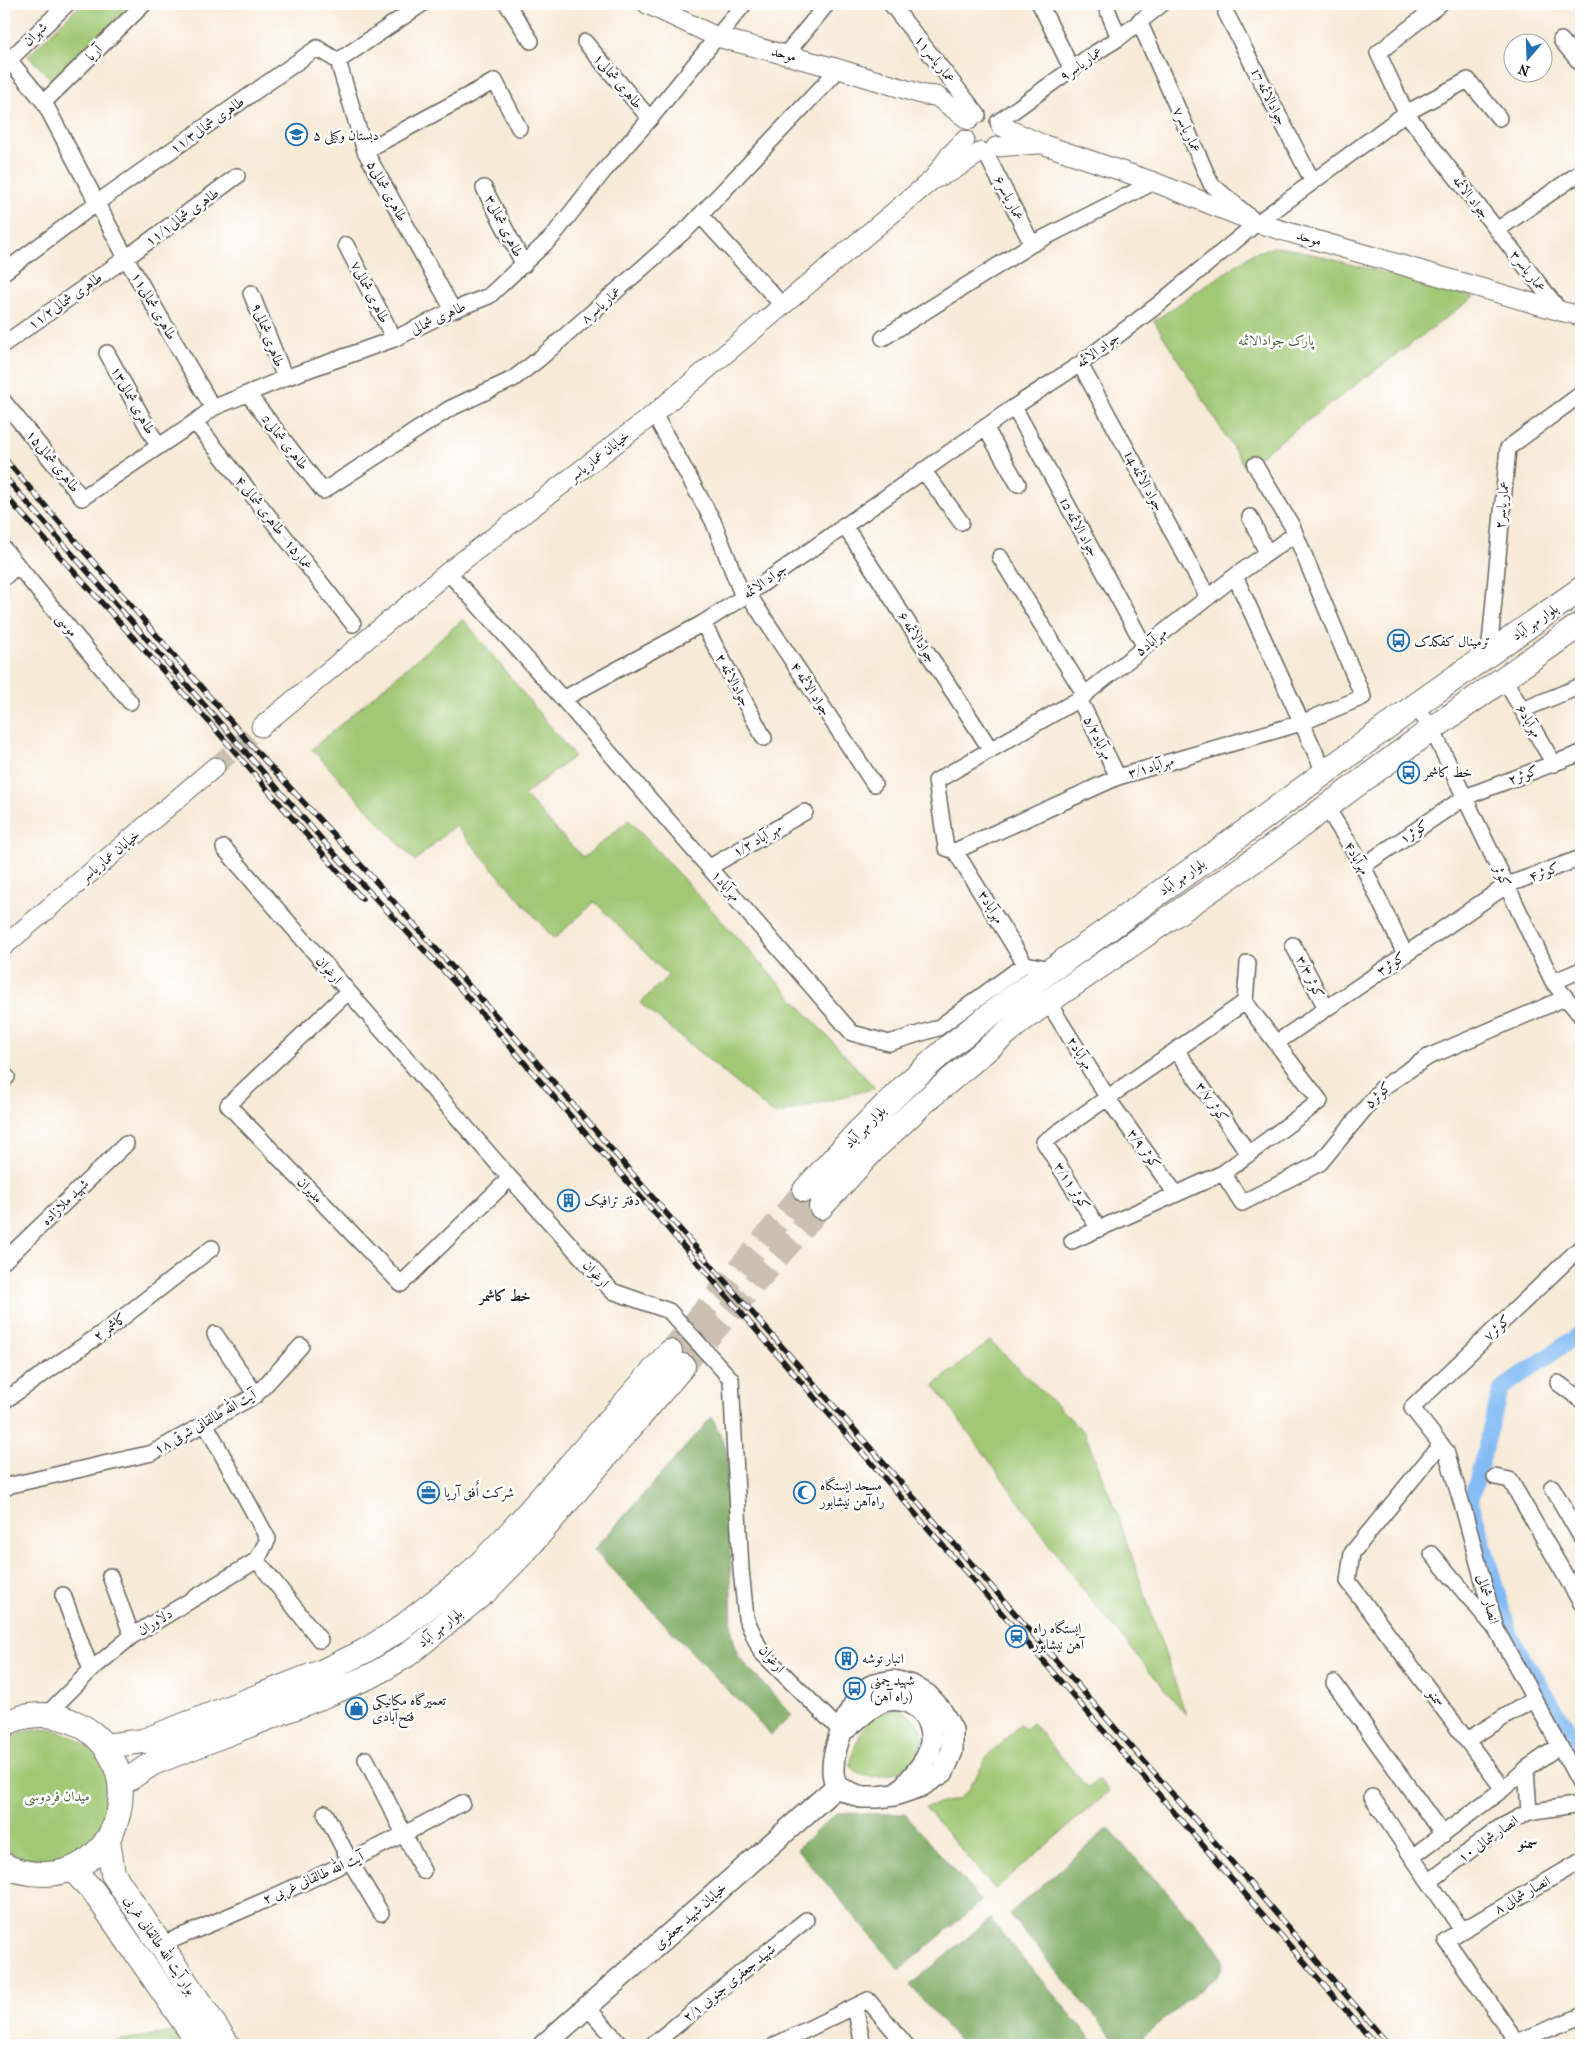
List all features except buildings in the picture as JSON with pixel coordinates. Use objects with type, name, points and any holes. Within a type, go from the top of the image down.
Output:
[{"type":"main road","name":"بلوار مهر آباد","points":[[1581,590],[1415,706],[1324,774],[1009,1000],[951,1045],[907,1084],[858,1132],[813,1199],[875,1148],[924,1102],[1024,1019],[1260,856],[1432,729],[1581,624]]},
{"type":"main road","name":"بلوار مهر آباد","points":[[105,1746],[143,1741],[303,1679],[363,1652],[397,1631],[475,1569],[676,1359],[525,1551],[485,1592],[408,1655],[373,1674],[326,1695],[153,1763],[121,1784]]},
{"type":"main road","points":[[894,1682],[912,1686],[927,1695],[940,1709],[952,1730],[952,1750],[943,1772],[921,1786],[898,1794],[861,1797],[836,1787],[833,1770],[835,1752],[842,1731],[855,1704],[868,1688],[894,1682]]},
{"type":"main road","points":[[4,1865],[32,1874],[53,1874],[73,1870],[92,1856],[108,1840],[117,1822],[121,1803],[121,1784],[116,1764],[105,1746],[89,1730],[69,1719],[47,1714],[8,1717]]},
{"type":"main road","name":"خیابان شهید جعفری","points":[[544,2045],[836,1787]]},
{"type":"main road","name":"بوار آیت الله طالقانی غربی","points":[[108,1840],[113,1874],[228,2045]]},
{"type":"main road","name":"بوار آیت الله طالقانی غربی","points":[[73,1870],[100,1900],[200,2045]]},
{"type":"street","name":"شهران","points":[[6,62],[67,4]]},
{"type":"street","name":"آریا","points":[[44,102],[144,4]]},
{"type":"street","points":[[338,61],[422,4]]},
{"type":"street","points":[[507,4],[531,41]]},
{"type":"street","name":"موحد","points":[[647,4],[717,37],[786,54],[924,95],[936,96],[969,127]]},
{"type":"street","points":[[786,54],[827,4]]},
{"type":"street","name":"عمار یاسر۱۱","points":[[892,4],[969,127]]},
{"type":"street","points":[[1040,4],[1072,70]]},
{"type":"street","points":[[1105,4],[1119,38]]},
{"type":"street","name":"عمار یاسر۹","points":[[1000,124],[1072,70],[1119,38],[1162,4]]},
{"type":"street","points":[[1440,4],[1378,53],[1406,114],[1468,80],[1499,118]]},
{"type":"street","name":"طاهری شمالی","points":[[82,498],[213,408],[285,378],[394,339],[452,310],[489,296],[552,237],[603,172],[650,120],[741,5]]},
{"type":"street","name":"جوادالائمه 17","points":[[1226,13],[1313,182]]},
{"type":"street","name":"عمار یاسر۷","points":[[1139,21],[1211,184],[1257,223]]},
{"type":"street","points":[[1560,40],[1581,64]]},
{"type":"street","name":"طاهری شمالی۱","points":[[585,42],[650,120]]},
{"type":"street","name":"طاهری شمالی۱۱/۳","points":[[4,272],[98,202],[317,48],[338,61]]},
{"type":"street","name":"طاهری شمالی۵","points":[[338,61],[365,151],[452,310]]},
{"type":"street","name":"طاهری شمالی۱۱","points":[[6,62],[44,102],[126,258],[213,408]]},
{"type":"street","name":"عمار یاسر۸","points":[[323,491],[449,410],[514,379],[547,353],[689,227],[839,69]]},
{"type":"street","points":[[365,151],[495,81],[519,128]]},
{"type":"street","name":"جواد الائمه","points":[[564,699],[703,623],[1014,407],[1080,364],[1155,307],[1257,223],[1406,114],[1497,230],[1581,172]]},
{"type":"street","points":[[989,115],[1000,124],[1002,137],[987,150],[952,171],[933,179],[969,127],[989,115]]},
{"type":"street","name":"موحد","points":[[1000,124],[1042,144],[1154,182],[1257,223],[1581,316]]},
{"type":"street","points":[[969,127],[971,148],[987,150],[1042,144]]},
{"type":"street","name":"عمار یاسر۶","points":[[987,150],[1032,244]]},
{"type":"street","name":"طاهری شمالی۱۱/۱","points":[[126,258],[237,176]]},
{"type":"street","name":"خیابان عمار یاسر","points":[[260,727],[448,572],[654,414],[933,179]]},
{"type":"street","points":[[884,338],[1032,244],[1154,182]]},
{"type":"street","name":"طاهری شمالی۳","points":[[484,188],[524,265]]},
{"type":"street","points":[[700,215],[783,306]]},
{"type":"street","name":"عمار یاسر۳","points":[[1497,230],[1560,311]]},
{"type":"street","name":"طاهری شمالی۷","points":[[346,244],[394,339]]},
{"type":"street","name":"طاهری شمالی۱۱/۲","points":[[4,344],[126,258]]},
{"type":"street","name":"طاهری شمالی۹","points":[[251,293],[285,378]]},
{"type":"street","name":"طاهری شمالی۱۳","points":[[107,353],[158,446]]},
{"type":"street","name":"جواد الائمه 14","points":[[1080,364],[1208,597]]},
{"type":"street","name":"طاهری شمالی2","points":[[248,394],[323,491]]},
{"type":"street","name":"عمار یاسر۲","points":[[1489,654],[1494,582],[1508,448],[1581,394]]},
{"type":"street","name":"طاهری شمالی۱۵","points":[[4,402],[82,498]]},
{"type":"street","name":"جواد الائمه 12","points":[[1014,407],[1145,647]]},
{"type":"street","name":"جواد الائمه ۴","points":[[654,414],[713,520],[745,595],[874,784]]},
{"type":"street","name":"عمار۱۵ - طاهری شمالی ۴","points":[[195,422],[353,624]]},
{"type":"street","points":[[985,427],[1018,484]]},
{"type":"street","points":[[1255,465],[1295,534]]},
{"type":"street","points":[[923,470],[961,522]]},
{"type":"street","points":[[1250,517],[1267,553]]},
{"type":"street","name":"جوادالائمه ۶","points":[[844,524],[990,750]]},
{"type":"street","name":"مهرآباد۵","points":[[951,850],[936,781],[1082,697],[1234,576],[1295,534]]},
{"type":"street","name":"مهرآباد۳/۱","points":[[951,850],[1118,777],[1301,723],[1363,697],[1295,534]]},
{"type":"street","name":"موسی","points":[[4,549],[130,702]]},
{"type":"street","name":"مهرآباد۵/۲","points":[[1000,557],[1082,697],[1118,777]]},
{"type":"street","points":[[4,578],[17,565]]},
{"type":"street","name":"مهرآباد۱","points":[[448,572],[564,699],[852,1033],[889,1043],[938,1028],[1025,964]]},
{"type":"street","points":[[1234,576],[1324,774]]},
{"type":"street","name":"جوادالائمه ۲","points":[[703,623],[764,738]]},
{"type":"street","name":"مهرآباد۶","points":[[1504,679],[1554,764]]},
{"type":"street","points":[[1522,710],[1581,686]]},
{"type":"street","name":"کوثر","points":[[1415,706],[1432,729],[1554,982],[1581,1016]]},
{"type":"street","name":"کوثر۲","points":[[1465,798],[1581,753]]},
{"type":"street","name":"خیابان عمار یاسر","points":[[4,946],[215,767]]},
{"type":"street","name":"کوثر۱","points":[[1364,866],[1465,798]]},
{"type":"street","name":"مهرآباد۴","points":[[1327,808],[1364,866],[1405,954]]},
{"type":"street","name":"مهر آباد ۱/۲","points":[[710,867],[805,812]]},
{"type":"street","name":"ارغوان","points":[[224,848],[510,1178],[612,1291],[669,1310],[731,1378],[741,1570],[746,1618],[761,1652],[842,1731]]},
{"type":"street","name":"مهرآباد۳","points":[[951,850],[1025,964]]},
{"type":"street","name":"کوثر۴","points":[[1507,885],[1581,858]]},
{"type":"street","name":"کوثر۳","points":[[1276,1043],[1507,885]]},
{"type":"street","name":"کوثر ۳/۳","points":[[1293,945],[1326,1008]]},
{"type":"street","points":[[1072,1241],[1224,1173],[1320,1101],[1245,1002],[1248,962]]},
{"type":"street","points":[[1025,964],[1052,969]]},
{"type":"street","points":[[1554,982],[1581,970]]},
{"type":"street","name":"مدیران","points":[[348,992],[228,1105],[401,1284],[510,1178]]},
{"type":"street","name":"کوثر۵","points":[[1224,1173],[1242,1203],[1303,1172],[1320,1163],[1382,1088],[1428,1057],[1565,998]]},
{"type":"street","name":"مهرآباد۲","points":[[1048,1002],[1109,1100]]},
{"type":"street","points":[[1109,1100],[1245,1002]]},
{"type":"street","name":"کوثر ۳/۷","points":[[1176,1050],[1249,1154]]},
{"type":"street","name":"کوثر ۳/۱۱","points":[[1099,1229],[1044,1142],[1109,1100]]},
{"type":"street","name":"کوثر ۳/۹","points":[[1109,1100],[1176,1194]]},
{"type":"street","name":"شهید ملازاده","points":[[4,1261],[126,1144]]},
{"type":"street","name":"کوثر۷","points":[[1412,1408],[1581,1247]]},
{"type":"street","name":"کاشمر ۲","points":[[6,1397],[108,1329],[212,1248]]},
{"type":"street","points":[[215,1334],[256,1395]]},
{"type":"street","name":"آیت الله طالقانی شرقی ۱۸","points":[[4,1488],[152,1452],[256,1395],[301,1346]]},
{"type":"street","points":[[1558,1383],[1581,1400]]},
{"type":"street","name":"انصار شمالی","points":[[1412,1408],[1446,1451],[1496,1629],[1581,1785]]},
{"type":"street","name":"دلاوران","points":[[47,1714],[91,1670],[132,1636],[257,1560],[268,1540],[205,1423]]},
{"type":"street","name":"سمنو","points":[[1441,1444],[1352,1553],[1348,1581],[1503,1789]]},
{"type":"street","points":[[1495,1477],[1510,1480],[1579,1596]]},
{"type":"street","points":[[1552,1487],[1581,1537]]},
{"type":"street","points":[[1432,1554],[1496,1629]]},
{"type":"street","points":[[257,1560],[320,1640]]},
{"type":"street","points":[[110,1576],[132,1636]]},
{"type":"street","points":[[63,1595],[91,1670]]},
{"type":"street","points":[[1334,1683],[1443,1835]]},
{"type":"street","points":[[1467,1740],[1534,1699]]},
{"type":"street","points":[[1412,1857],[1503,1789],[1526,1769],[1560,1746]]},
{"type":"street","points":[[366,1758],[404,1836],[423,1870]]},
{"type":"street","points":[[1526,1769],[1529,1812]]},
{"type":"street","points":[[1372,1797],[1462,1930],[1446,1940],[1517,2042],[1581,2016]]},
{"type":"street","name":"آیت الله طالقانی غربی ۲","points":[[160,1945],[350,1862],[404,1836],[462,1803]]},
{"type":"street","name":"انصار شمالی ۱۰","points":[[1429,1882],[1500,1828],[1529,1812],[1581,1804]]},
{"type":"street","points":[[325,1813],[350,1862],[381,1913]]},
{"type":"street","name":"انصار شمالی ۸","points":[[1462,1930],[1581,1861]]},
{"type":"street","name":"شهید جعفری جنوبی ۲/۱","points":[[652,2045],[806,1920]]},
{"type":"street","points":[[775,2045],[861,2003]]},
{"type":"street","points":[[861,2003],[863,2045]]},
{"type":"street","points":[[861,2003],[906,2045]]},
{"type":"street","points":[[587,2007],[621,2045]]},
{"type":"green space","points":[[81,4],[132,4],[53,81],[28,56]]},
{"type":"green space","name":"پارک جوادالائمه","points":[[1274,247],[1297,250],[1474,297],[1245,467],[1154,321],[1254,253]]},
{"type":"green space","points":[[463,619],[574,756],[524,795],[583,858],[629,820],[875,1088],[775,1115],[640,1003],[668,976],[595,902],[554,939],[455,825],[415,861],[312,749]]},
{"type":"green space","points":[[990,1341],[1084,1432],[1117,1513],[1186,1715],[1084,1591],[934,1385]]},
{"type":"green space","points":[[712,1417],[727,1450],[732,1635],[739,1657],[792,1715],[771,1735],[594,1550]]},
{"type":"green space","points":[[887,1710],[899,1710],[919,1724],[923,1738],[919,1753],[907,1766],[891,1774],[873,1777],[864,1776],[857,1772],[851,1767],[851,1761],[855,1746],[871,1718]]},
{"type":"green space","points":[[1032,1723],[1088,1788],[1099,1779],[1109,1791],[995,1889],[925,1807],[958,1799],[968,1791],[987,1757],[1020,1724],[1025,1729]]},
{"type":"green space","name":"میدان فردوسی","points":[[40,1729],[63,1733],[91,1750],[106,1774],[108,1800],[101,1825],[85,1846],[62,1859],[35,1861],[4,1848],[4,1742],[19,1733]]},
{"type":"green space","points":[[836,1813],[905,1814],[981,1901],[900,1970],[797,1849]]},
{"type":"green space","points":[[1108,1828],[1217,1947],[1222,1961],[1222,1967],[1218,1975],[1133,2045],[1119,2045],[1009,1914]]},
{"type":"green space","points":[[990,1919],[1096,2045],[962,2045],[910,1985]]},
{"type":"green space","points":[[174,2032],[182,2045],[90,2045]]},
{"type":"waterway","points":[[1581,1333],[1501,1389],[1471,1501],[1510,1636],[1581,1751]]},
{"type":"tunnel","points":[[215,767],[261,727]]},
{"type":"tunnel","points":[[670,1352],[805,1190]]},
{"type":"tunnel","points":[[683,1366],[821,1207]]},
{"type":"railway","points":[[4,458],[258,753],[515,1037],[1389,2045]]},
{"type":"railway","points":[[4,476],[347,868],[456,984],[1376,2045]]},
{"type":"railway","points":[[4,494],[210,723],[362,899]]},
{"type":"place","name":"دبستان وکیلی ۵","points":[[297,135]]},
{"type":"place","name":"ترمینال کفکدک","points":[[1398,641]]},
{"type":"place","name":"خط کاشمر","points":[[1408,772]]},
{"type":"place","name":"دفتر ترافیک","points":[[568,1200]]},
{"type":"place","name":"شرکت اٌفق آریا","points":[[428,1492]]},
{"type":"place","name":"مسحد ایستگاه راه‌آهن نیشابور","points":[[804,1493]]},
{"type":"place","name":"ایستگاه راه‌ آهن نیشابور","points":[[1017,1636]]},
{"type":"place","name":"انبار توشه","points":[[846,1658]]},
{"type":"place","name":"شهید چمنی (راه آهن)","points":[[854,1688]]},
{"type":"place","name":"تعمیرگاه مکانیکی فتح‌آبادی","points":[[356,1708]]},
{"type":"district","name":"خط کاشمر","points":[[505,1296]]},
{"type":"district","name":"سمنو","points":[[1528,1843]]}]
